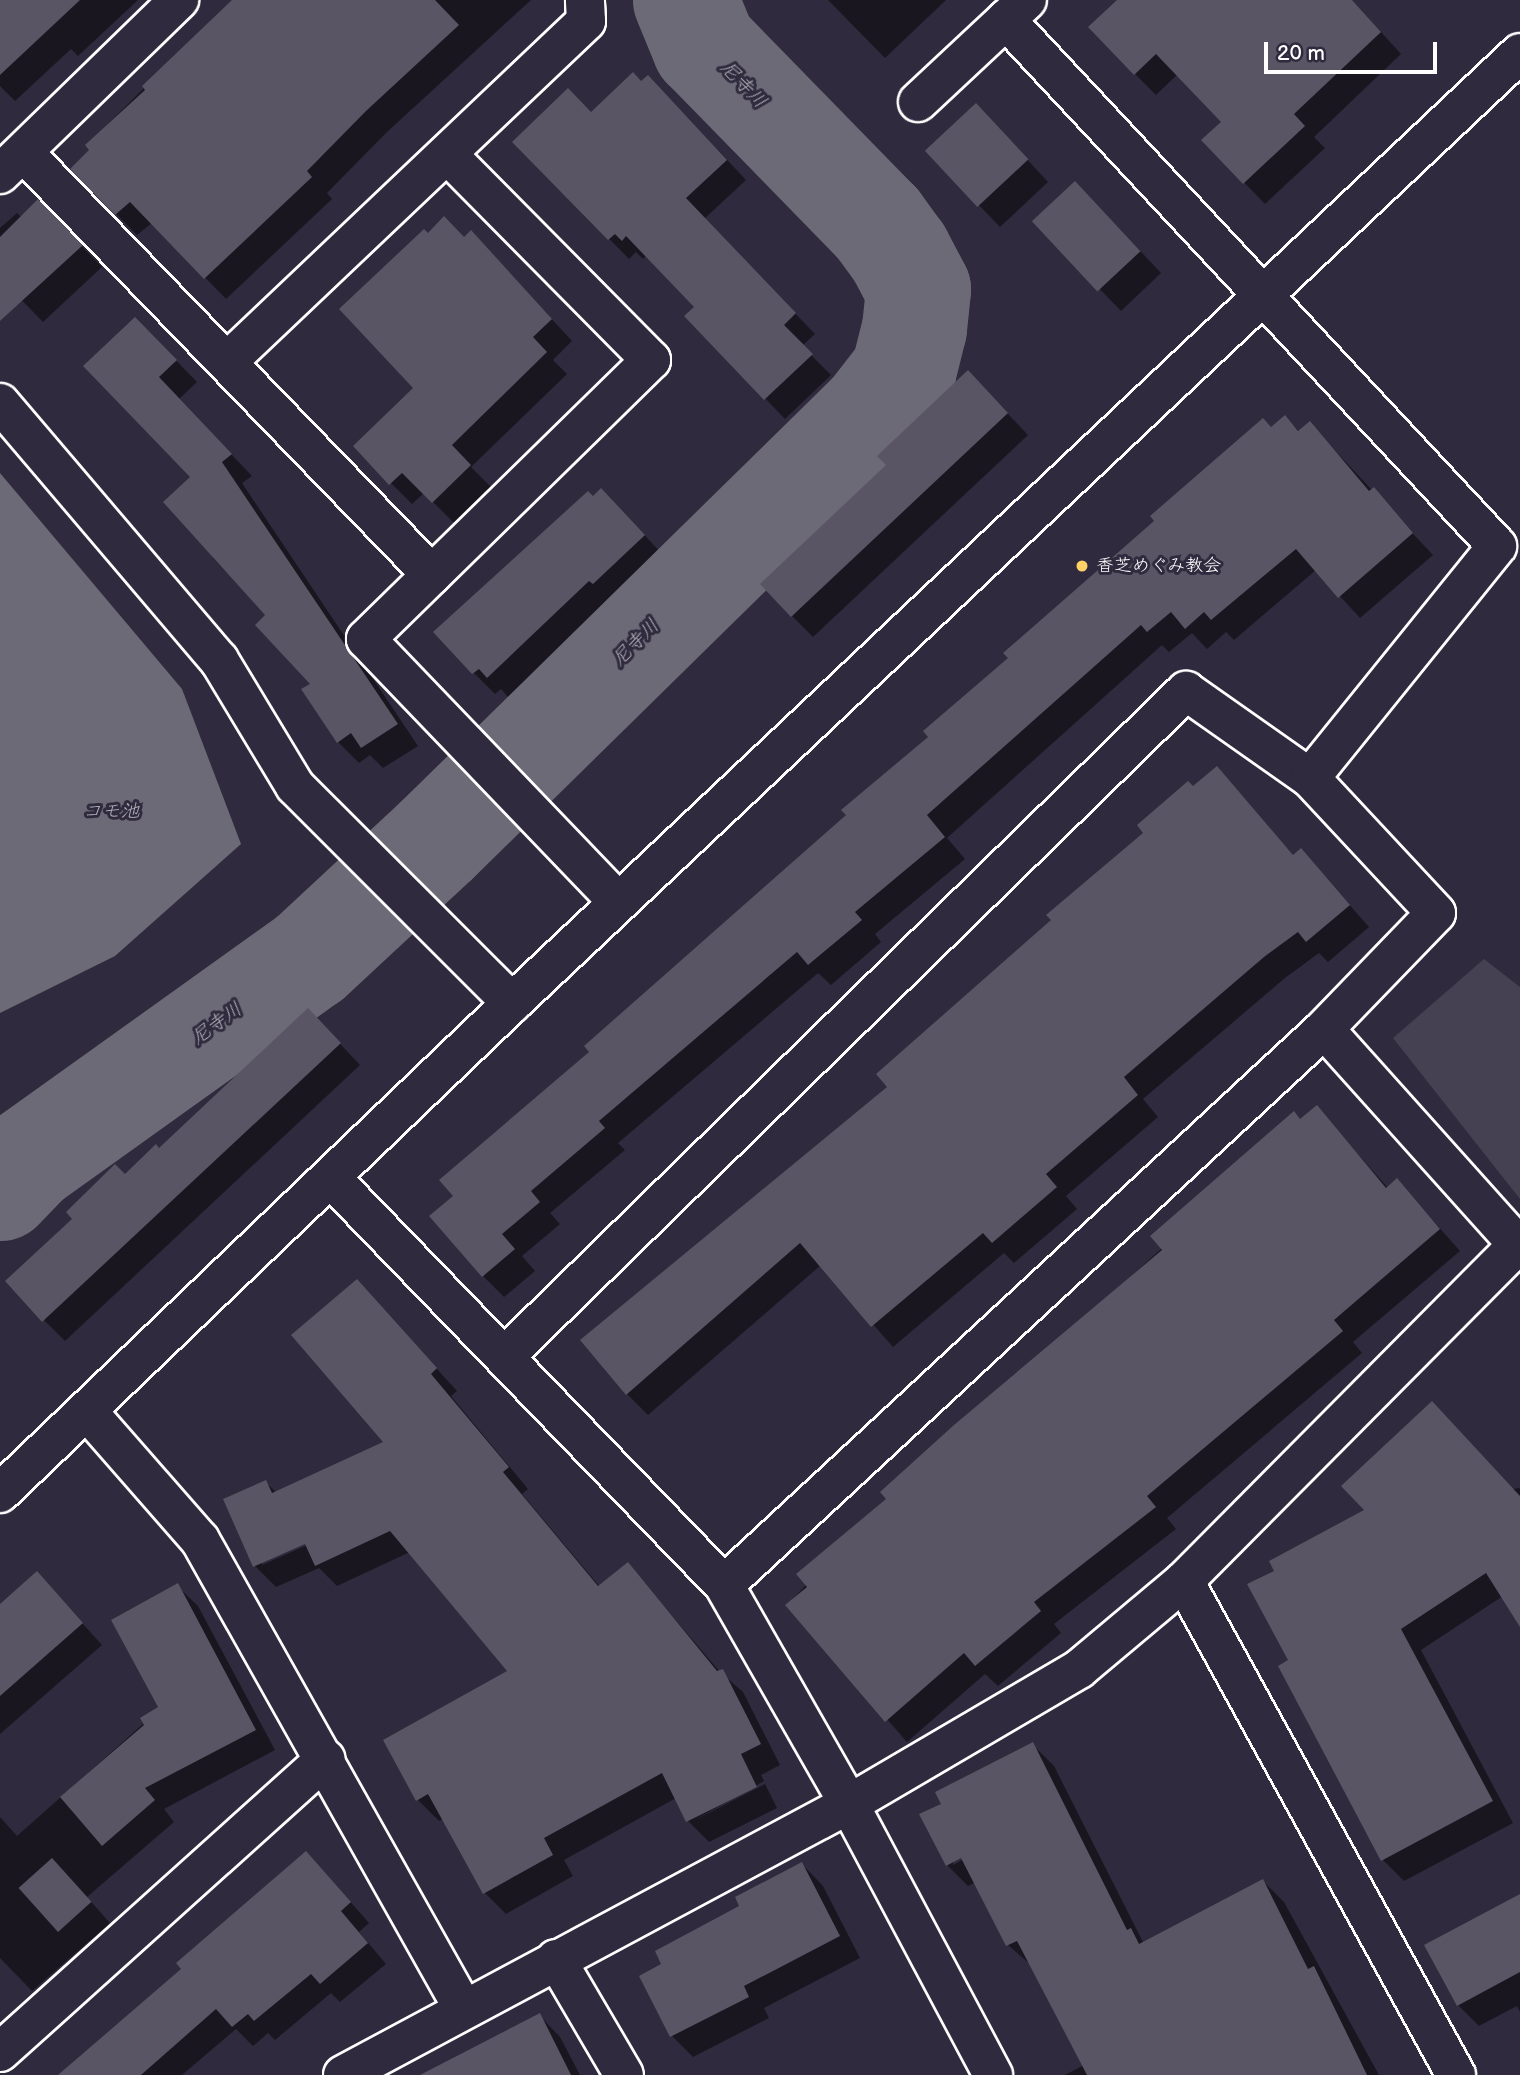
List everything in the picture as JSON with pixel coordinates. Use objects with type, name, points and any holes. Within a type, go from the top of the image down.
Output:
[{"type":"street","points":[[179,0],[12,163],[226,362],[432,575]]},
{"type":"street","points":[[226,362],[586,21],[585,0]]},
{"type":"street","points":[[918,102],[1017,10],[1265,297],[1497,546],[1310,778]]},
{"type":"street","points":[[0,1493],[618,902],[1265,297],[1520,53]]},
{"type":"street","points":[[447,154],[651,360],[366,639],[618,902]]},
{"type":"street","points":[[0,403],[219,660],[295,786],[512,1003]]},
{"type":"street","points":[[505,1356],[1186,691],[1310,778],[1436,913],[1324,1029],[724,1585]]},
{"type":"street","points":[[343,2075],[463,2008],[849,1804],[1079,1668],[1184,1581],[1518,1245],[1324,1029]]},
{"type":"street","points":[[330,1177],[724,1585],[849,1804],[993,2075]]},
{"type":"street","points":[[87,1411],[200,1540],[463,2008]]},
{"type":"street","points":[[1184,1581],[1456,2075]]},
{"type":"street","points":[[0,2052],[325,1759]]},
{"type":"street","points":[[556,1959],[624,2075]]},
{"type":"shaded area","points":[[1484,959],[1520,987],[1520,1199],[1393,1038]]},
{"type":"water","name":"コモ池","points":[[0,473],[182,689],[241,844],[115,956],[0,1013]]},
{"type":"building","points":[[0,0],[80,0],[0,75]]},
{"type":"building","points":[[232,0],[435,0],[459,25],[366,111],[307,171],[312,177],[204,279],[130,202],[115,215],[70,169],[89,150],[85,145],[145,90],[142,86]]},
{"type":"building","points":[[1117,0],[1352,0],[1381,32],[1294,114],[1305,126],[1243,184],[1201,140],[1221,122],[1156,54],[1134,75],[1088,27]]},
{"type":"building","points":[[633,72],[641,81],[648,75],[727,160],[686,198],[796,313],[784,325],[813,354],[764,400],[684,316],[694,307],[626,236],[622,241],[615,234],[608,240],[512,142],[568,88],[591,112]]},
{"type":"building","points":[[976,103],[1029,159],[977,207],[925,151]]},
{"type":"building","points":[[1075,181],[1140,251],[1097,291],[1032,221]]},
{"type":"building","points":[[38,199],[83,245],[0,321],[0,237]]},
{"type":"building","points":[[444,216],[464,237],[471,230],[552,319],[533,337],[547,352],[452,445],[471,465],[432,503],[402,473],[389,485],[353,446],[413,388],[339,309],[424,229],[428,233]]},
{"type":"building","points":[[135,317],[177,360],[159,377],[232,454],[222,462],[398,724],[361,748],[351,733],[337,743],[301,689],[310,684],[255,625],[265,615],[163,502],[190,477],[83,366]]},
{"type":"building","points":[[968,370],[1008,413],[791,617],[760,584],[886,465],[877,456]]},
{"type":"building","points":[[1285,415],[1298,431],[1310,421],[1369,491],[1374,487],[1413,533],[1338,598],[1296,549],[1211,620],[1204,612],[1185,629],[1171,612],[1147,632],[1141,625],[927,815],[945,837],[855,912],[862,920],[808,965],[797,952],[599,1121],[605,1128],[531,1191],[540,1202],[502,1234],[515,1249],[482,1277],[429,1216],[453,1196],[439,1180],[589,1052],[584,1046],[846,815],[841,810],[928,737],[923,731],[1008,658],[1003,653],[1154,521],[1150,516],[1263,418],[1271,427]]},
{"type":"building","points":[[601,488],[645,535],[593,584],[589,581],[487,678],[479,669],[472,674],[433,632],[588,491],[593,496]]},
{"type":"building","points":[[1217,766],[1293,855],[1301,848],[1350,905],[1306,942],[1298,932],[1264,957],[1124,1077],[1138,1095],[1046,1174],[1057,1187],[992,1243],[983,1233],[871,1327],[800,1243],[626,1395],[580,1340],[887,1087],[876,1074],[1051,920],[1046,915],[1143,833],[1137,825],[1188,781],[1193,786]]},
{"type":"building","points":[[308,1008],[341,1043],[42,1322],[5,1281],[72,1219],[66,1212],[115,1164],[125,1174],[156,1144],[159,1148]]},
{"type":"building","points":[[1317,1105],[1386,1188],[1397,1178],[1440,1229],[1334,1320],[1343,1331],[1147,1496],[1156,1507],[1034,1602],[1041,1611],[975,1666],[964,1653],[885,1722],[785,1605],[807,1587],[796,1574],[886,1499],[880,1492],[954,1425],[1162,1250],[1150,1236],[1294,1111],[1300,1119]]},
{"type":"building","points":[[357,1279],[437,1368],[431,1374],[509,1467],[503,1472],[598,1586],[628,1562],[717,1671],[723,1669],[761,1744],[741,1754],[757,1787],[686,1822],[662,1773],[544,1838],[553,1855],[483,1894],[428,1794],[416,1801],[383,1740],[507,1671],[390,1531],[315,1566],[305,1544],[253,1567],[223,1499],[266,1480],[272,1493],[383,1442],[291,1335]]},
{"type":"building","points":[[1432,1401],[1520,1496],[1520,1627],[1486,1573],[1401,1629],[1493,1801],[1381,1861],[1278,1666],[1288,1660],[1247,1584],[1274,1571],[1269,1561],[1364,1510],[1341,1486]]},
{"type":"building","points":[[37,1571],[83,1623],[0,1696],[0,1604]]},
{"type":"building","points":[[178,1583],[256,1730],[145,1788],[155,1800],[102,1846],[60,1797],[144,1725],[140,1718],[158,1707],[111,1620]]},
{"type":"building","points":[[1033,1742],[1127,1930],[1131,1928],[1139,1944],[1263,1879],[1308,1969],[1314,1966],[1367,2075],[1087,2075],[1017,1941],[1006,1946],[961,1858],[946,1866],[919,1814],[941,1804],[935,1792]]},
{"type":"building","points":[[306,1851],[351,1902],[341,1911],[368,1943],[320,1984],[311,1974],[254,2021],[248,2014],[232,2027],[216,2009],[141,2075],[58,2075],[181,1969],[176,1963]]},
{"type":"building","points":[[52,1858],[91,1902],[58,1932],[19,1888]]},
{"type":"building","points":[[802,1862],[840,1936],[744,1986],[749,1997],[670,2037],[639,1976],[661,1964],[655,1951],[739,1906],[735,1897]]},
{"type":"building","points":[[1520,1894],[1520,1972],[1457,2006],[1424,1945]]},
{"type":"building","points":[[540,2013],[571,2075],[420,2075]]},
{"type":"waterway","name":"尼寺川","points":[[0,1188],[28,1159],[309,958],[436,840],[872,412],[903,372],[914,328],[918,289],[899,253],[877,223],[704,46],[685,0]]},
{"type":"place","name":"香芝めぐみ教会","points":[[1082,566]]}]
